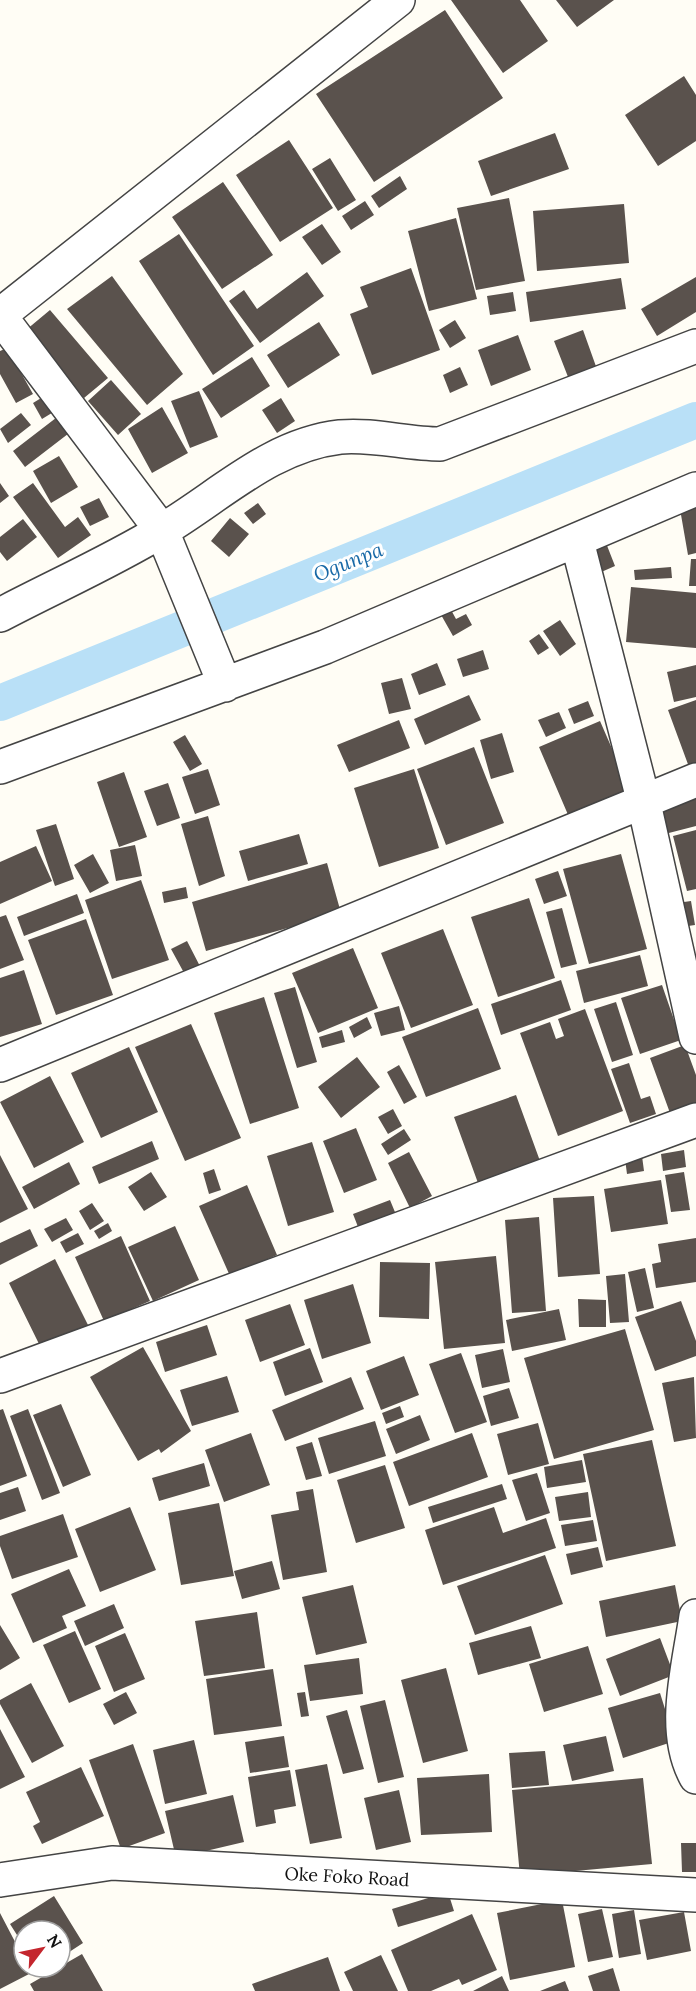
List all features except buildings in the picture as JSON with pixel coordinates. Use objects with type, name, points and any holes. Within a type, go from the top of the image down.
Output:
[{"type":"street","points":[[222,674],[166,540],[0,316],[398,0]]},
{"type":"street","points":[[0,615],[166,540],[230,483],[293,448],[340,437],[380,438],[411,444],[440,444],[696,346]]},
{"type":"street","points":[[0,767],[222,674],[325,647],[577,542],[696,489]]},
{"type":"street","points":[[577,542],[643,800],[696,1037]]},
{"type":"street","points":[[0,1065],[696,780]]},
{"type":"street","points":[[4,1365],[696,1120]]},
{"type":"street","points":[[696,1616],[682,1715],[689,1764],[696,1777]]},
{"type":"street","name":"Oke Foko Road","points":[[0,1880],[111,1863],[696,1895]]},
{"type":"waterway","name":"Ogunpa","points":[[0,703],[696,420]]}]
